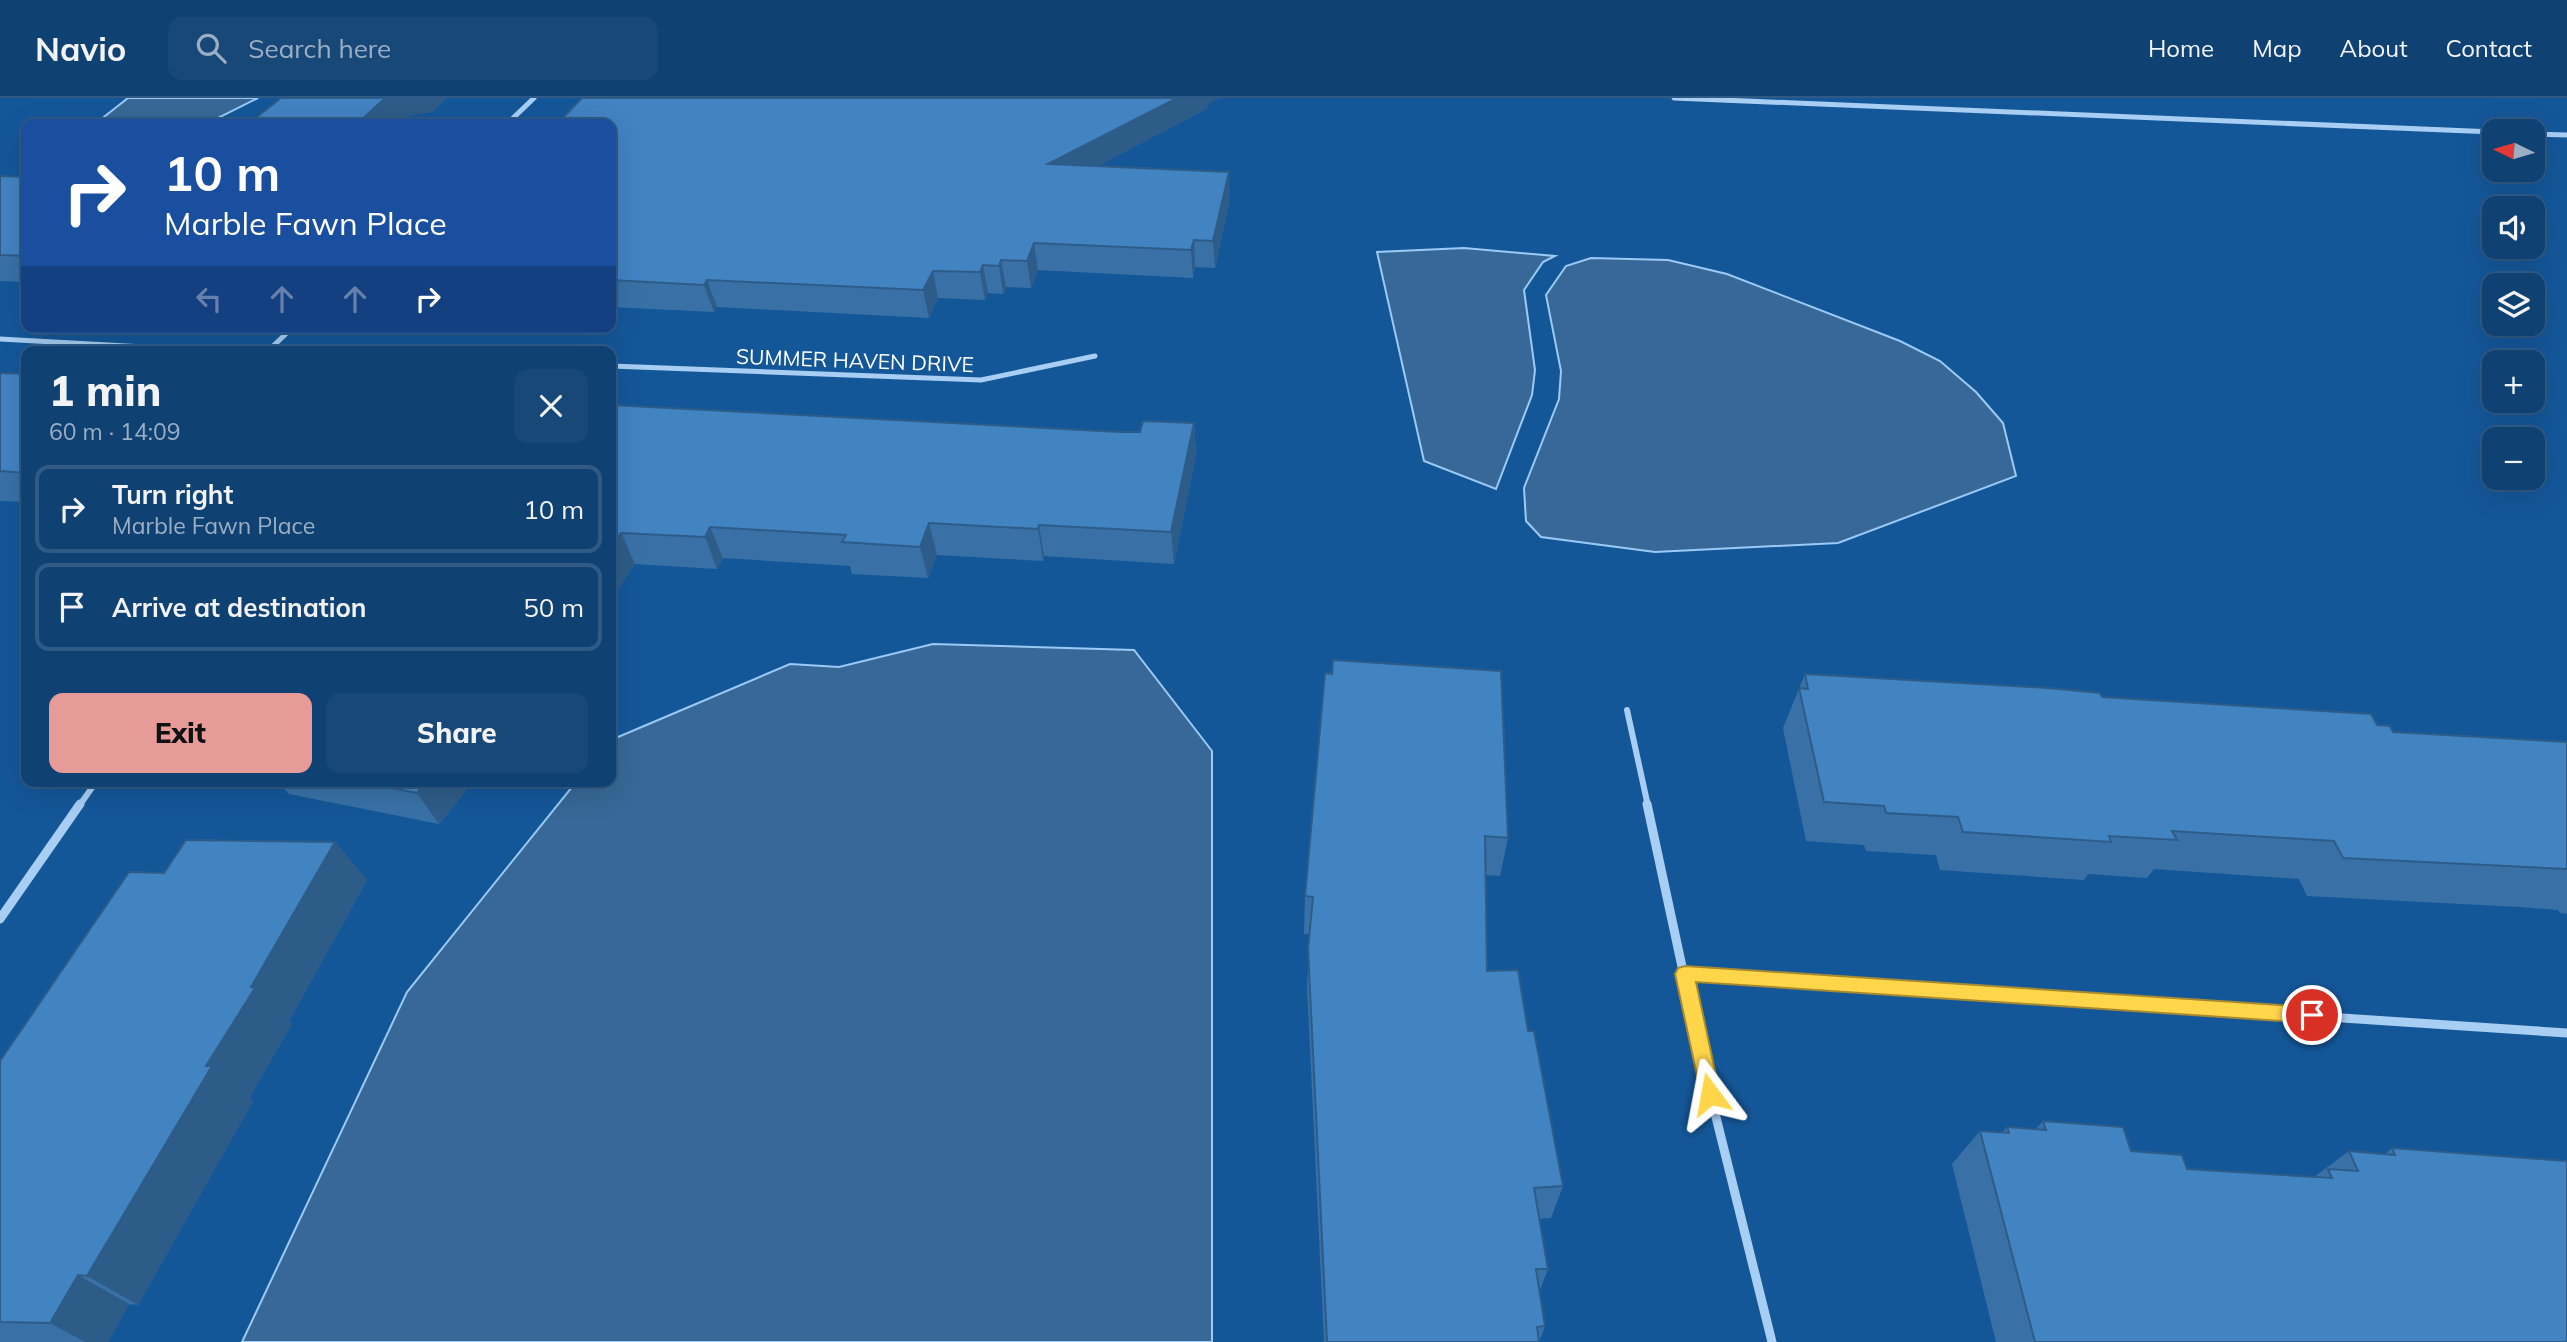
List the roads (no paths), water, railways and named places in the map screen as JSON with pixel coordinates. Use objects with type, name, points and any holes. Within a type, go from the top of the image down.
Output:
[{"type":"street","points":[[512,119],[534,98]]},
{"type":"street","points":[[1674,98],[2482,132]]},
{"type":"street","points":[[2545,134],[2567,135]]},
{"type":"street","points":[[273,346],[287,333]]},
{"type":"street","points":[[0,339],[126,346]]},
{"type":"street","name":"SUMMER HAVEN DRIVE","points":[[616,366],[981,380],[1095,356]]},
{"type":"street","points":[[1627,710],[1704,1069],[1772,1342]]},
{"type":"street","points":[[0,919],[92,787]]},
{"type":"street","points":[[1685,974],[2567,1033]]},
{"type":"water","points":[[128,98],[258,98],[216,119],[101,119]]},
{"type":"water","points":[[1464,248],[1555,256],[1543,262],[1524,290],[1535,370],[1532,395],[1496,489],[1424,461],[1377,252]]},
{"type":"water","points":[[1591,258],[1668,260],[1727,274],[1900,341],[1940,361],[1976,392],[2003,423],[2016,476],[1838,543],[1655,552],[1541,537],[1526,521],[1524,488],[1559,399],[1561,371],[1546,295],[1566,266]]},
{"type":"water","points":[[933,644],[1134,650],[1212,751],[1212,1342],[242,1342],[407,992],[572,787],[616,787],[616,738],[790,664],[839,667]]}]
